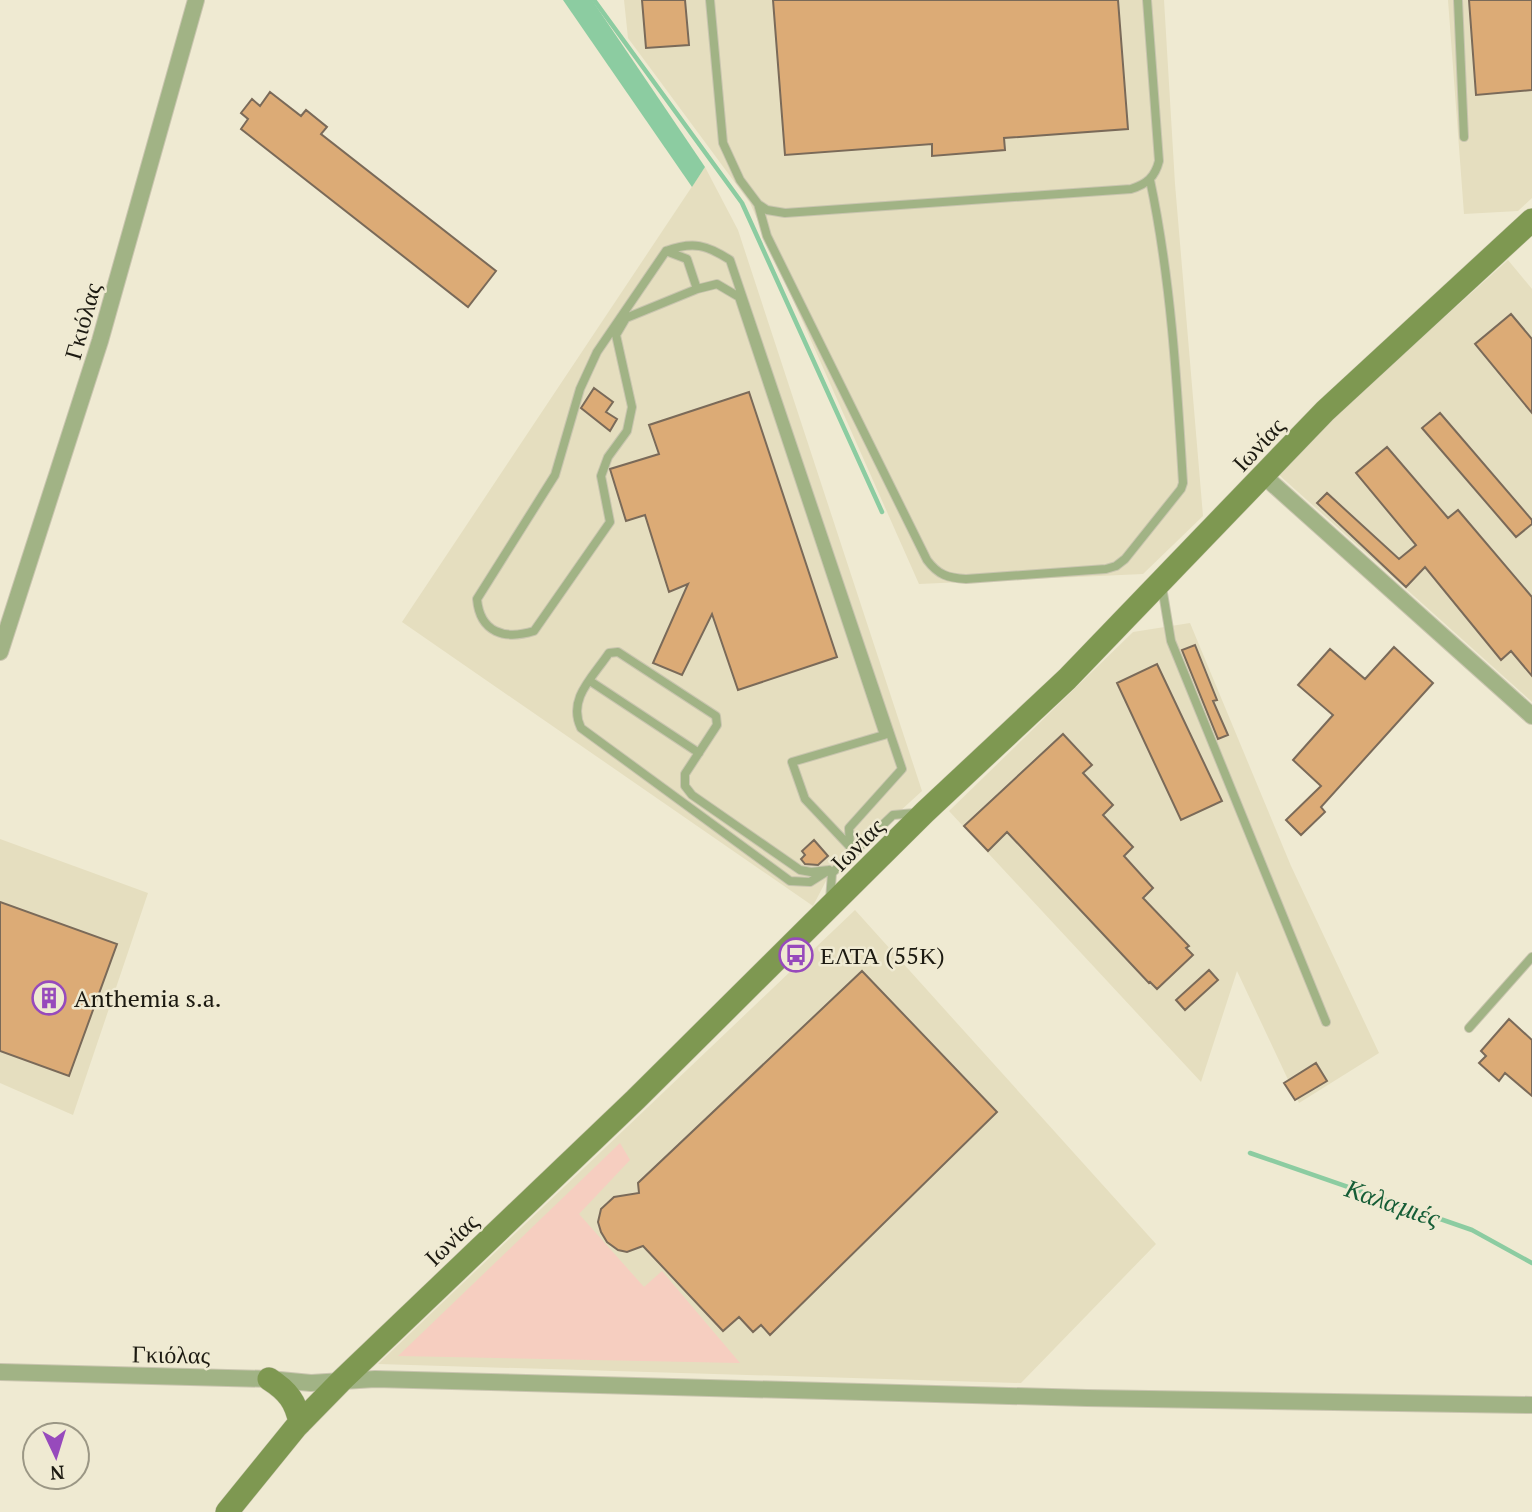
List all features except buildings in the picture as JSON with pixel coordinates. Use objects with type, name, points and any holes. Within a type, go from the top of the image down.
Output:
[{"type":"street","name":"Γκιόλας","points":[[0,652],[100,341],[195,0]]},
{"type":"street","name":"Ιωνίας","points":[[227,1512],[300,1423],[341,1381],[828,910],[925,812],[1067,680],[1325,411],[1532,220]]},
{"type":"street","points":[[1264,476],[1532,716]]},
{"type":"street","name":"Γκιόλας","points":[[0,1372],[269,1379],[311,1383],[374,1379],[1087,1398],[1532,1405]]},
{"type":"street","points":[[269,1379],[292,1397],[300,1423]]},
{"type":"lane","points":[[710,0],[723,143],[740,180],[758,204],[767,210],[785,213],[1131,189],[1150,180],[1156,172],[1159,148],[1147,0]]},
{"type":"lane","points":[[1458,0],[1464,136]]},
{"type":"lane","points":[[758,204],[767,236],[927,560],[934,570],[943,576],[966,579],[1106,569],[1115,566],[1125,559],[1181,489],[1183,483],[1179,422],[1160,228],[1150,180]]},
{"type":"lane","points":[[682,245],[714,249],[730,260],[902,769],[849,828],[853,849],[805,799],[792,762],[884,735],[739,297],[717,284],[697,289],[626,318],[616,335],[632,407],[627,431],[608,457],[601,476],[610,522],[534,631],[522,635],[502,634],[485,625],[478,614],[477,599],[555,475],[580,389],[597,352],[666,251],[682,245]]},
{"type":"lane","points":[[666,251],[687,259],[697,289]]},
{"type":"lane","points":[[1161,584],[1171,641],[1326,1022]]},
{"type":"lane","points":[[831,872],[800,870],[692,795],[685,786],[685,774],[716,725],[716,716],[618,652],[609,653],[578,699],[575,715],[581,728],[790,881],[810,882],[831,872],[893,815],[925,812]]},
{"type":"lane","points":[[590,681],[699,753]]},
{"type":"lane","points":[[828,910],[831,872]]},
{"type":"lane","points":[[1469,1028],[1532,957]]},
{"type":"shaded area","points":[[563,0],[592,0],[705,167],[692,187]]},
{"type":"shaded area","points":[[624,0],[1164,0],[1175,184],[1203,516],[1143,574],[919,584],[750,203],[628,38]]},
{"type":"shaded area","points":[[1448,0],[1532,0],[1532,198],[1518,211],[1464,214]]},
{"type":"shaded area","points":[[705,167],[738,230],[922,791],[828,877],[813,906],[402,622]]},
{"type":"shaded area","points":[[1508,260],[1532,289],[1532,702],[1278,474],[1369,383]]},
{"type":"shaded area","points":[[1190,623],[1291,866],[1379,1053],[1299,1103],[1237,971],[1201,1082],[949,811],[1133,632]]},
{"type":"shaded area","points":[[0,839],[148,893],[73,1115],[0,1083]]},
{"type":"shaded area","points":[[855,910],[1156,1244],[1021,1383],[378,1364]]},
{"type":"shaded area","points":[[620,1143],[630,1160],[579,1214],[644,1287],[662,1271],[740,1363],[398,1356]]},
{"type":"waterway","points":[[594,0],[742,203],[882,512]]},
{"type":"waterway","name":"Καλαμιές","points":[[1250,1153],[1472,1230],[1532,1263]]},
{"type":"place","name":"ΕΛΤΑ (55Κ)","points":[[796,955]]},
{"type":"place","name":"Anthemia s.a.","points":[[49,998]]}]
